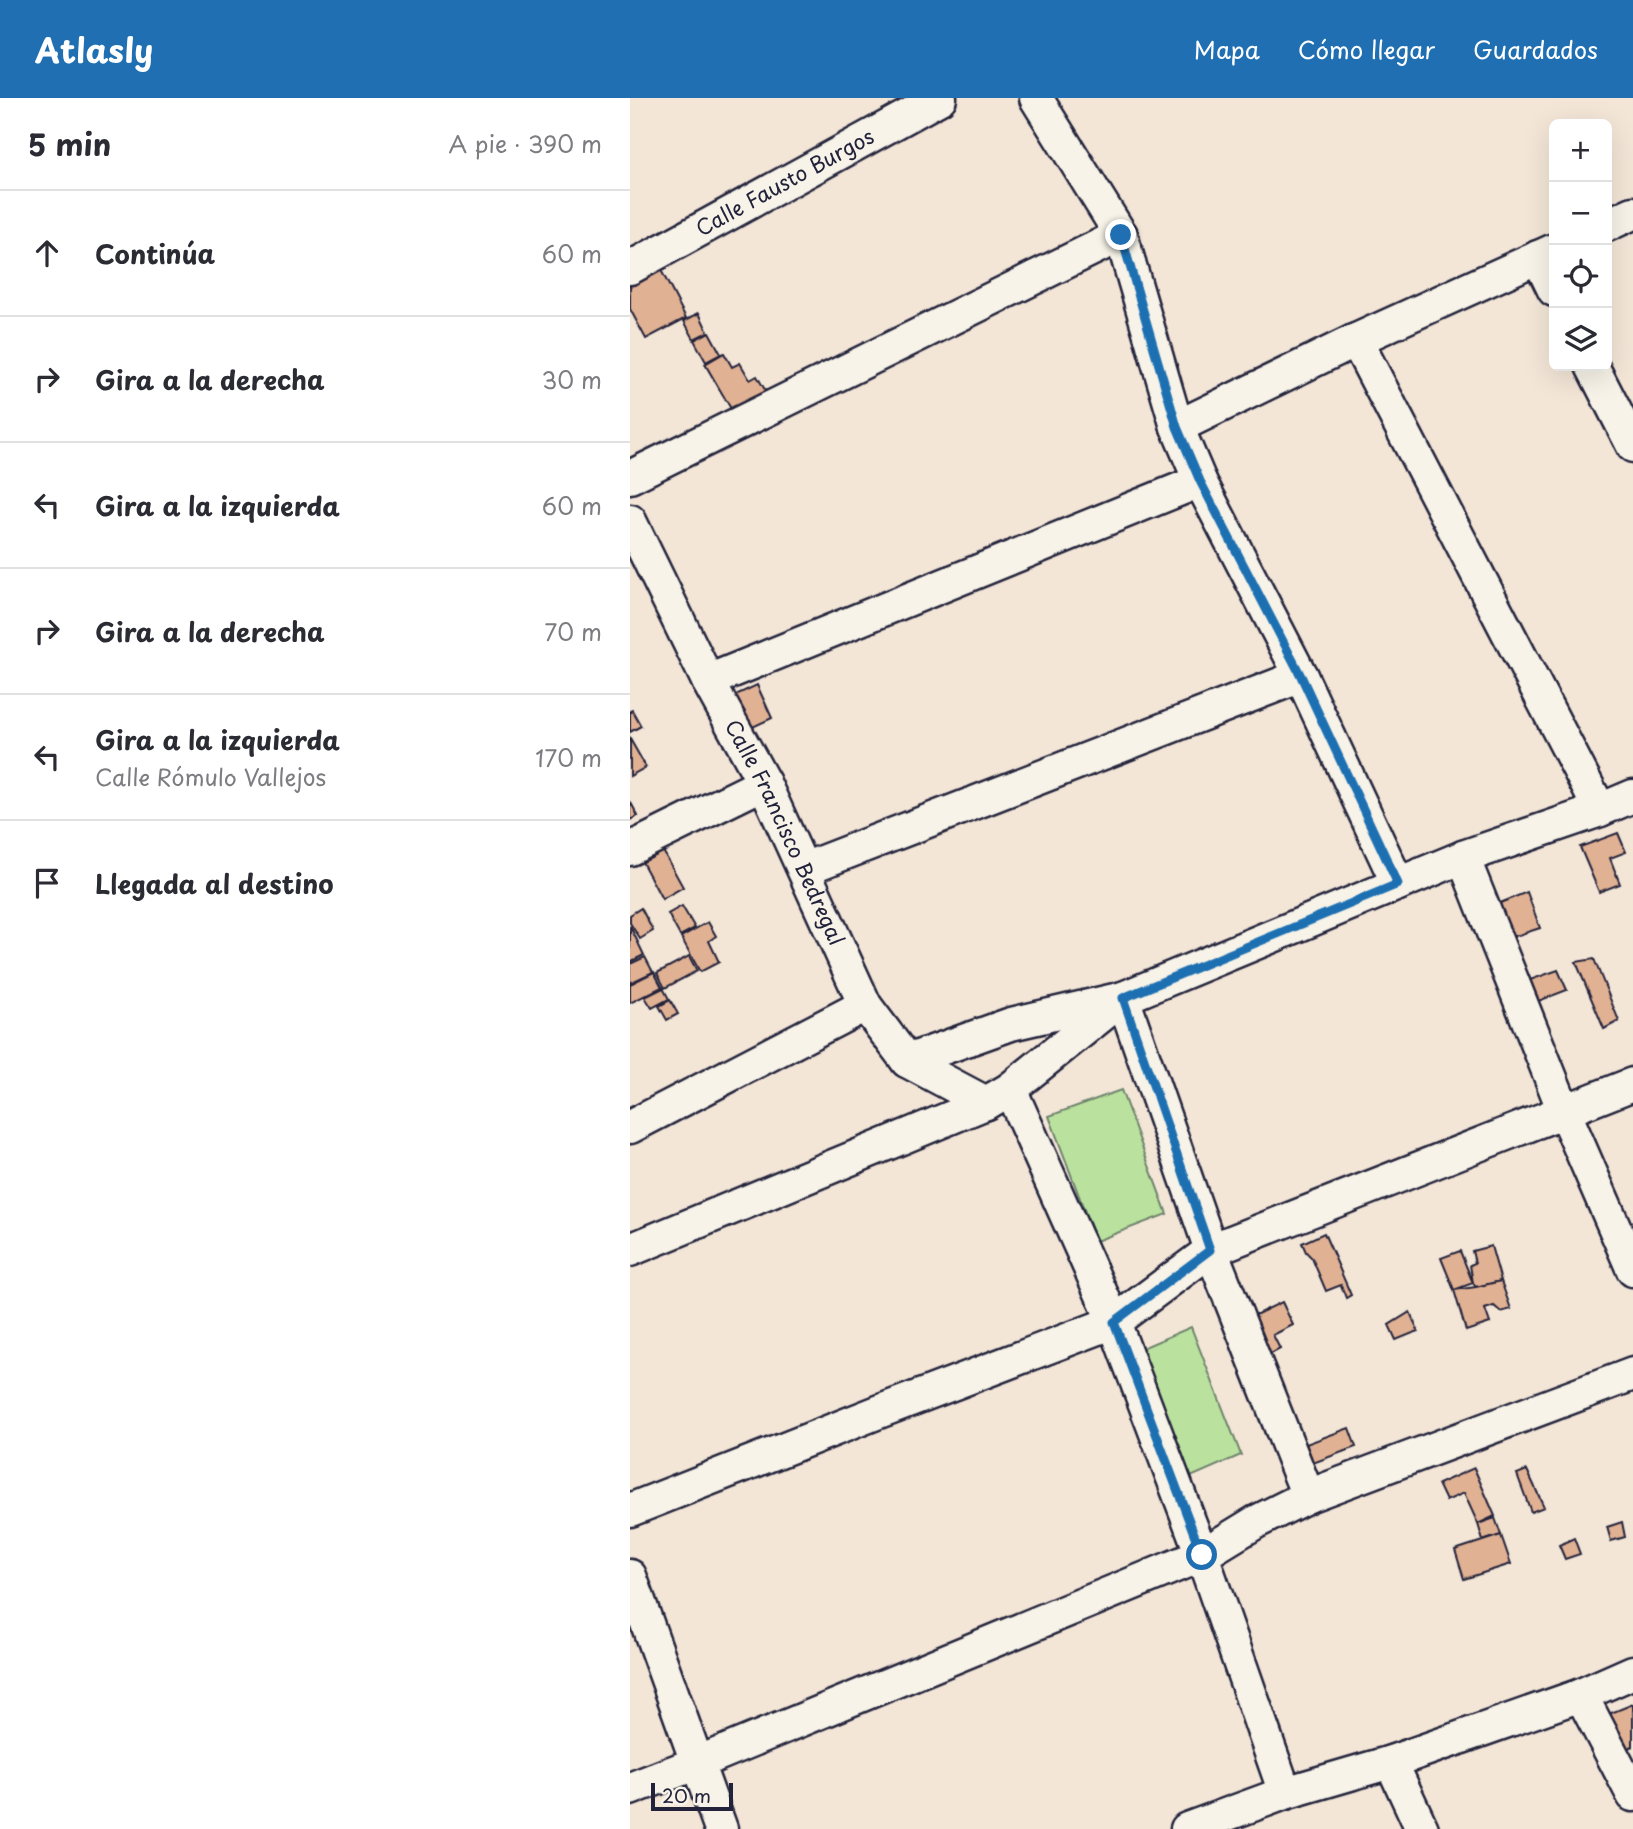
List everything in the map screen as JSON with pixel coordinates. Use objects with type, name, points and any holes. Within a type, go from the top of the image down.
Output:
[{"type":"street","name":"Calle Fausto Burgos","points":[[630,268],[940,98]]},
{"type":"street","points":[[1036,98],[1121,235],[1177,427],[1200,481],[1301,676],[1398,884]]},
{"type":"street","points":[[1612,223],[1633,213]]},
{"type":"street","points":[[630,477],[1121,235]]},
{"type":"street","points":[[1177,427],[1356,340],[1546,253]]},
{"type":"street","points":[[1356,340],[1600,810]]},
{"type":"street","points":[[1595,371],[1633,446]]},
{"type":"street","points":[[708,681],[1200,481]]},
{"type":"street","name":"Calle Francisco Bedregal","points":[[630,521],[639,562],[764,783],[865,1005],[907,1060],[998,1096]]},
{"type":"street","points":[[804,869],[1301,676]]},
{"type":"street","points":[[630,849],[764,783]]},
{"type":"street","points":[[907,1060],[1011,1024],[1123,998],[1463,857],[1633,796]]},
{"type":"street","points":[[1463,857],[1564,1111],[1633,1270]]},
{"type":"street","points":[[630,1250],[998,1096],[1123,998]]},
{"type":"street","points":[[1123,998],[1210,1250],[1308,1496]]},
{"type":"street","points":[[630,1127],[865,1005]]},
{"type":"street","points":[[630,1510],[1114,1322],[1210,1250],[1633,1084]]},
{"type":"street","points":[[998,1096],[1114,1322],[1202,1555],[1284,1793]]},
{"type":"street","points":[[630,1789],[1202,1555],[1256,1522],[1308,1496],[1633,1374]]},
{"type":"street","points":[[630,1576],[721,1829]]},
{"type":"street","points":[[1204,1826],[1284,1793],[1391,1762],[1581,1695],[1633,1672]]},
{"type":"street","points":[[1581,1695],[1633,1795]]},
{"type":"street","points":[[1391,1762],[1422,1829]]},
{"type":"green space","points":[[1121,1090],[1167,1214],[1096,1241],[1049,1116]]},
{"type":"green space","points":[[1191,1327],[1241,1455],[1191,1477],[1142,1348]]},
{"type":"building","points":[[661,270],[686,318],[646,339],[630,309],[630,285]]},
{"type":"building","points":[[699,313],[708,332],[694,339],[684,321]]},
{"type":"building","points":[[709,332],[721,354],[706,362],[694,340]]},
{"type":"building","points":[[724,353],[732,367],[740,363],[750,380],[757,376],[768,395],[734,414],[705,364]]},
{"type":"building","points":[[757,685],[772,718],[740,733],[725,700]]},
{"type":"building","points":[[632,710],[641,726],[630,732],[630,711]]},
{"type":"building","points":[[630,739],[646,767],[630,776]]},
{"type":"building","points":[[630,801],[638,816],[630,820]]},
{"type":"building","points":[[1618,833],[1626,852],[1610,858],[1620,884],[1599,892],[1580,847]]},
{"type":"building","points":[[663,851],[683,887],[662,899],[642,862]]},
{"type":"building","points":[[1527,892],[1540,928],[1509,938],[1495,905]]},
{"type":"building","points":[[682,906],[695,928],[680,936],[668,914]]},
{"type":"building","points":[[641,908],[653,931],[640,939],[630,923],[630,915]]},
{"type":"building","points":[[708,922],[716,936],[709,941],[719,962],[700,972],[681,937]]},
{"type":"building","points":[[630,926],[644,955],[630,962]]},
{"type":"building","points":[[689,956],[697,971],[665,988],[657,973]]},
{"type":"building","points":[[645,957],[653,972],[630,983],[630,964]]},
{"type":"building","points":[[1594,959],[1619,1021],[1604,1029],[1576,962]]},
{"type":"building","points":[[1558,970],[1567,990],[1536,1002],[1527,981]]},
{"type":"building","points":[[654,972],[662,987],[630,1003],[630,984]]},
{"type":"building","points":[[663,988],[669,999],[652,1008],[645,997]]},
{"type":"building","points":[[670,1000],[678,1014],[667,1020],[659,1006]]},
{"type":"building","points":[[1324,1233],[1351,1295],[1346,1298],[1341,1285],[1326,1291],[1312,1258],[1302,1243]]},
{"type":"building","points":[[1491,1246],[1501,1281],[1476,1287],[1470,1265],[1475,1263],[1472,1251]]},
{"type":"building","points":[[1460,1251],[1473,1283],[1454,1290],[1441,1258]]},
{"type":"building","points":[[1501,1281],[1511,1309],[1501,1312],[1494,1306],[1485,1309],[1490,1323],[1466,1331],[1454,1290]]},
{"type":"building","points":[[1282,1302],[1293,1325],[1273,1335],[1280,1349],[1265,1357],[1247,1319]]},
{"type":"building","points":[[1410,1312],[1418,1331],[1396,1340],[1389,1325]]},
{"type":"building","points":[[1349,1428],[1356,1447],[1313,1463],[1306,1444]]},
{"type":"building","points":[[1474,1468],[1495,1516],[1478,1524],[1464,1493],[1446,1501],[1438,1484]]},
{"type":"building","points":[[1527,1470],[1544,1507],[1531,1512],[1517,1474]]},
{"type":"building","points":[[1495,1518],[1501,1535],[1483,1541],[1478,1524]]},
{"type":"building","points":[[1622,1522],[1625,1537],[1611,1541],[1607,1527]]},
{"type":"building","points":[[1501,1535],[1511,1564],[1464,1579],[1455,1550]]},
{"type":"building","points":[[1574,1538],[1580,1554],[1565,1559],[1559,1545]]},
{"type":"building","points":[[1633,1704],[1633,1746],[1616,1753],[1604,1725],[1611,1713]]},
{"type":"route","points":[[1121,235],[1177,427],[1200,481],[1301,676],[1398,884],[1123,998],[1210,1250],[1114,1322],[1202,1555]]}]
